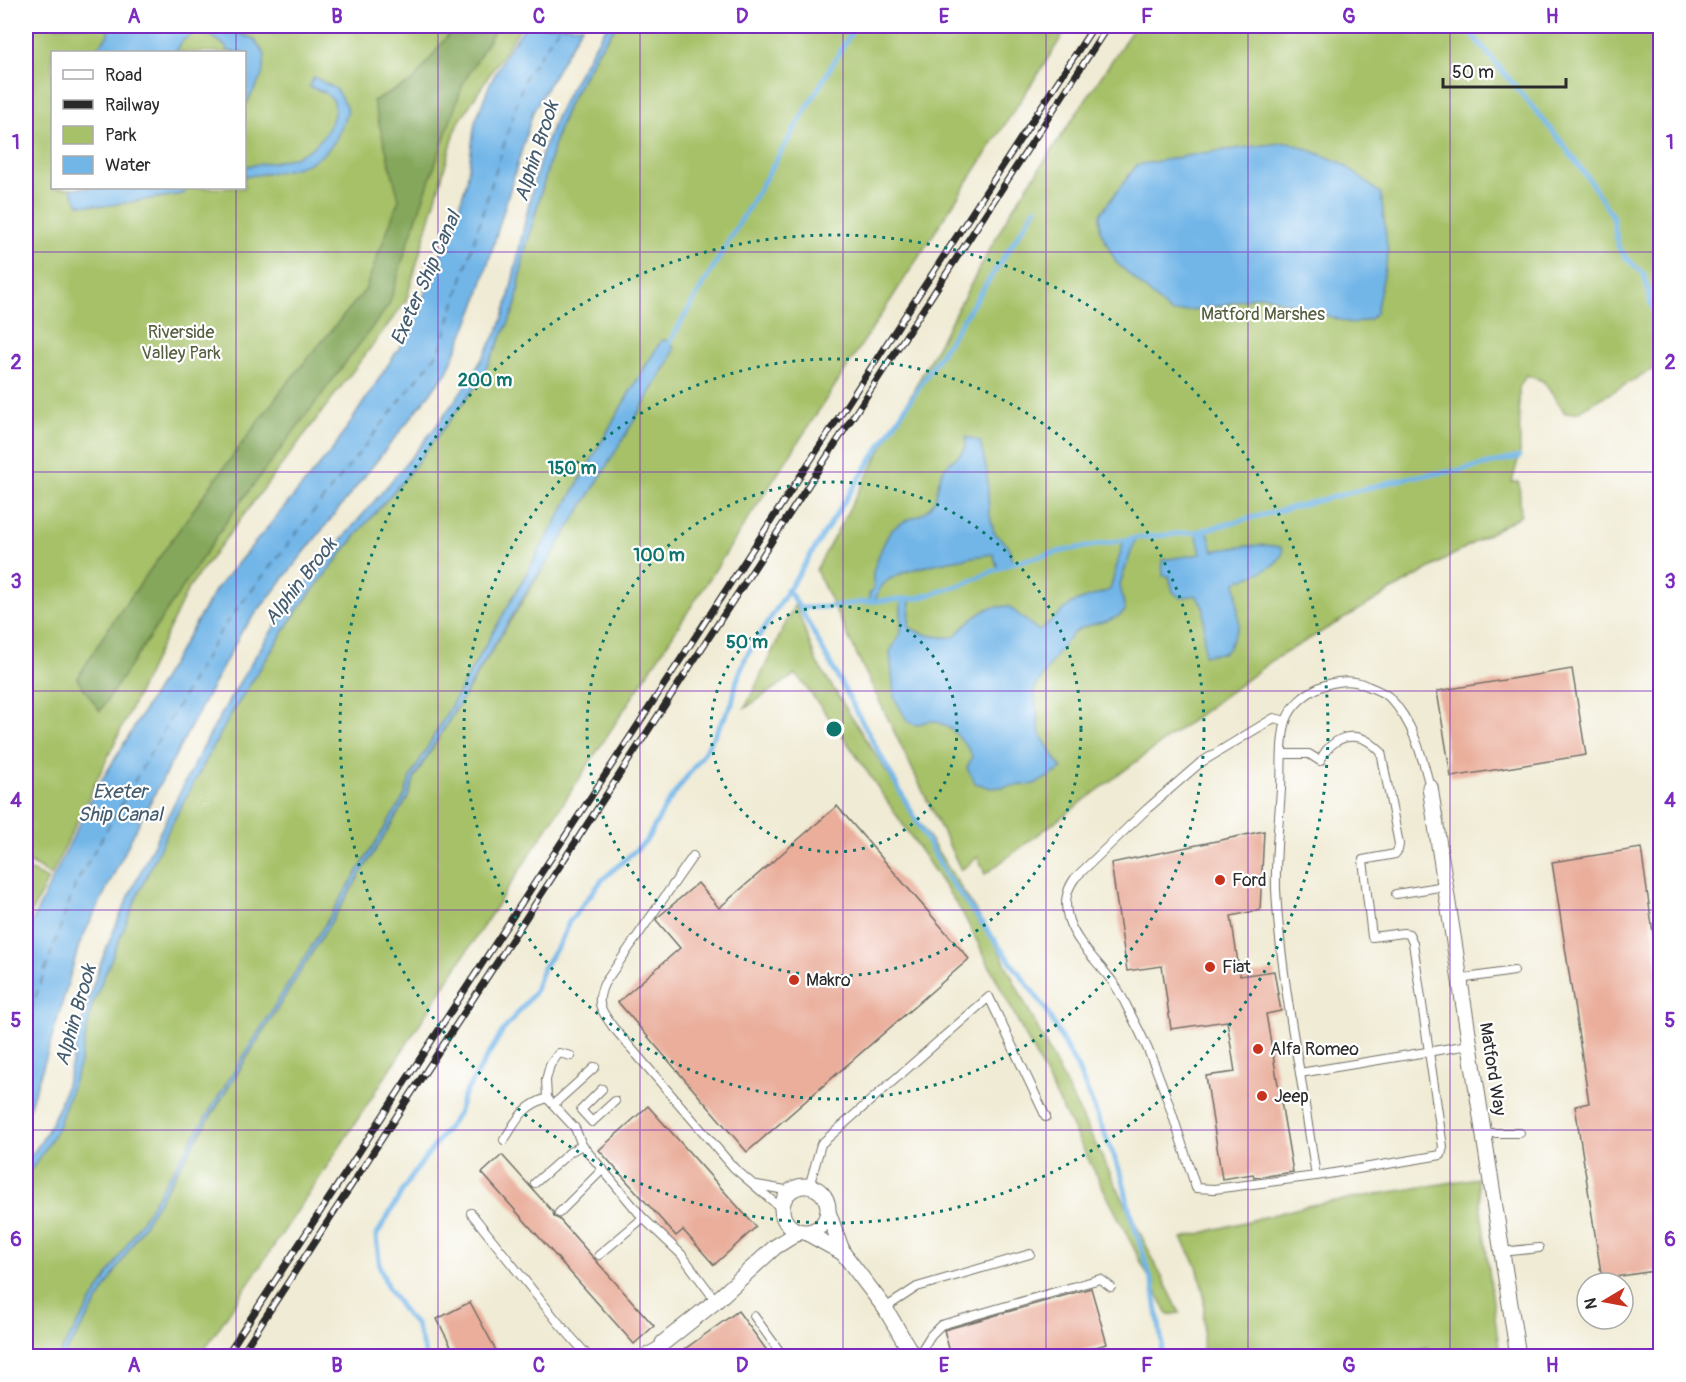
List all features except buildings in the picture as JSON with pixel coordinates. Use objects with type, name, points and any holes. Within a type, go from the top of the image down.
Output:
[{"type":"street","name":"Matford Way","points":[[1430,787],[1518,1356]]},
{"type":"street","points":[[775,1247],[782,1233],[783,1202],[791,1191],[803,1186],[816,1189],[826,1198],[828,1212],[843,1253],[885,1308],[913,1356]]},
{"type":"street","points":[[663,1343],[716,1301],[775,1247],[803,1232],[821,1226],[828,1212]]},
{"type":"street","points":[[783,1214],[788,1225],[843,1253]]},
{"type":"lane","points":[[1317,1176],[1291,1024],[1277,900],[1276,872],[1282,753],[1286,721],[1293,709],[1315,689],[1329,683],[1361,683],[1388,696],[1405,719],[1421,753],[1430,787]]},
{"type":"lane","points":[[1282,753],[1309,754],[1320,761],[1329,745],[1347,738],[1362,738],[1382,752],[1399,844],[1395,854],[1363,860],[1372,937],[1403,933],[1409,934],[1413,943],[1443,1147],[1441,1155],[1317,1176],[1214,1189],[1196,1188],[1166,1094],[1137,1026],[1112,981],[1087,951],[1070,922],[1066,907],[1066,890],[1075,878],[1147,809],[1200,763],[1274,718],[1286,721]]},
{"type":"lane","points":[[693,856],[604,984],[598,998],[602,1012],[613,1027],[742,1176],[756,1185],[783,1214]]},
{"type":"lane","points":[[1396,894],[1445,886]]},
{"type":"lane","points":[[1459,979],[1514,972]]},
{"type":"lane","points":[[809,1186],[820,1144],[989,997],[1046,1117]]},
{"type":"lane","points":[[1300,1073],[1469,1045]]},
{"type":"lane","points":[[571,1056],[559,1053],[550,1065],[546,1080],[548,1098],[575,1128],[582,1145],[643,1218],[681,1254],[716,1301]]},
{"type":"lane","points":[[554,1104],[595,1067]]},
{"type":"lane","points":[[602,1089],[581,1110],[592,1122],[615,1101]]},
{"type":"lane","points":[[504,1140],[514,1122],[525,1109],[534,1102],[548,1098]]},
{"type":"lane","points":[[575,1128],[587,1116]]},
{"type":"lane","points":[[1484,1133],[1520,1133]]},
{"type":"lane","points":[[535,1183],[570,1152],[582,1145]]},
{"type":"lane","points":[[559,1213],[603,1169]]},
{"type":"lane","points":[[756,1185],[791,1191]]},
{"type":"lane","points":[[471,1213],[557,1321],[588,1356]]},
{"type":"lane","points":[[599,1255],[643,1218]]},
{"type":"lane","points":[[1502,1252],[1539,1248]]},
{"type":"lane","points":[[885,1308],[917,1287],[1030,1254]]},
{"type":"lane","points":[[918,1356],[931,1335],[941,1325],[1100,1278],[1111,1287]]},
{"type":"lane","points":[[754,1316],[783,1356]]},
{"type":"lane","points":[[640,1356],[663,1343]]},
{"type":"green space","name":"Riverside Valley Park","points":[[26,26],[521,26],[457,125],[406,301],[189,587],[51,876],[26,860]]},
{"type":"green space","points":[[455,26],[497,26],[463,84],[389,305],[231,515],[100,711],[77,679],[107,630],[284,387],[365,290],[399,199],[373,101],[413,81]]},
{"type":"green space","points":[[616,26],[1069,26],[320,1177],[200,1356],[63,1356],[408,797],[415,777],[670,360],[666,340],[661,341],[630,392],[410,778],[405,795],[65,1346],[58,1356],[26,1356],[26,1174],[46,1148],[103,975],[139,892],[168,831],[230,716],[298,609],[362,528],[402,482],[479,382],[516,304],[524,255],[557,134],[568,105],[598,51]]},
{"type":"green space","name":"Matford Marshes","points":[[1135,26],[1660,26],[1660,365],[1577,412],[1565,413],[1543,381],[1526,375],[1519,388],[1520,453],[1512,482],[1519,482],[1521,515],[1273,660],[985,874],[978,857],[961,870],[816,570],[1009,214]]},
{"type":"green space","points":[[795,604],[817,663],[990,933],[1180,1313],[1168,1315],[962,912],[843,736],[796,674],[745,708]]},
{"type":"green space","points":[[29,870],[48,879],[26,924],[26,873]]},
{"type":"green space","points":[[1477,1178],[1500,1356],[1434,1356],[1427,1347],[1383,1356],[1203,1356],[1204,1295],[1197,1266],[1182,1238],[1311,1205]]},
{"type":"green space","points":[[1427,1347],[1434,1356],[1383,1356]]},
{"type":"water","points":[[108,26],[219,26],[254,39],[265,55],[262,76],[246,104],[246,51],[229,51],[216,39],[198,31],[183,40],[177,51],[91,51],[108,35]]},
{"type":"water","name":"Exeter Ship Canal","points":[[525,26],[582,26],[533,112],[475,307],[447,372],[242,631],[137,827],[79,945],[48,1052],[26,1117],[26,934],[96,789],[216,589],[333,449],[407,336],[455,221],[467,181],[475,122],[489,86],[505,55]]},
{"type":"water","points":[[607,26],[616,26],[598,51],[568,105],[557,134],[524,255],[516,304],[479,382],[402,482],[362,528],[298,609],[230,716],[168,831],[139,892],[92,1006],[80,1063],[59,1125],[34,1166],[26,1174],[26,1161],[40,1143],[60,1103],[90,994],[118,921],[181,789],[213,729],[247,670],[284,613],[310,578],[423,443],[474,372],[496,334],[504,316],[534,182],[549,133],[566,96]]},
{"type":"water","points":[[314,77],[336,89],[348,110],[335,141],[314,161],[292,169],[246,177],[246,166],[281,161],[304,153],[322,138],[335,111],[334,101],[324,92],[309,87]]},
{"type":"water","points":[[1289,142],[1342,163],[1381,194],[1388,254],[1376,313],[1370,319],[1353,324],[1266,296],[1171,313],[1116,262],[1100,230],[1100,214],[1137,165],[1203,153]]},
{"type":"water","points":[[71,189],[187,189],[183,194],[104,206],[79,204]]},
{"type":"water","points":[[666,340],[674,348],[670,360],[595,486],[532,583],[415,776],[408,797],[72,1343],[63,1356],[58,1356],[405,795],[410,778],[630,392],[661,341]]},
{"type":"water","points":[[966,437],[980,441],[987,472],[989,512],[994,532],[1009,547],[1012,563],[998,568],[993,554],[922,567],[887,581],[881,587],[875,601],[870,602],[869,594],[874,586],[874,569],[880,551],[891,531],[904,521],[923,513],[931,505],[936,496],[942,472],[965,449]]},
{"type":"water","points":[[1207,528],[1213,551],[1264,545],[1281,547],[1283,551],[1271,567],[1236,582],[1239,625],[1228,649],[1223,653],[1204,655],[1204,609],[1196,595],[1180,598],[1173,592],[1169,576],[1163,576],[1162,560],[1201,554],[1196,532]]},
{"type":"water","points":[[1136,538],[1120,584],[1125,611],[1114,619],[1076,631],[1060,650],[1034,690],[1040,734],[1062,769],[1036,784],[991,788],[975,783],[967,768],[972,757],[959,737],[950,728],[934,721],[916,725],[908,722],[894,697],[890,652],[901,632],[901,599],[910,599],[909,627],[931,636],[954,637],[971,620],[989,608],[1008,606],[1039,631],[1072,603],[1110,590],[1124,540]]},
{"type":"waterway","points":[[666,348],[855,26]]},
{"type":"waterway","points":[[1465,26],[1560,140],[1588,178],[1613,217],[1618,246],[1627,259],[1644,274],[1651,304],[1660,322]]},
{"type":"waterway","points":[[426,1356],[416,1325],[388,1288],[380,1267],[376,1236],[411,1177],[458,1114],[463,1097],[502,1032],[534,993],[543,968],[560,943],[569,922],[603,879],[646,841],[667,804],[704,753],[732,704],[737,680],[746,657],[851,491],[1036,208]]},
{"type":"waterway","points":[[787,589],[800,608],[918,598],[958,586],[1012,563],[1067,550],[1136,538],[1196,532],[1411,477],[1462,470],[1519,457]]},
{"type":"waterway","points":[[800,608],[946,875],[1045,1008],[1078,1069],[1122,1176],[1131,1216],[1153,1285],[1162,1344],[1160,1356]]},
{"type":"ferry route","points":[[26,1024],[76,883],[223,627],[440,350],[525,77],[560,26]]},
{"type":"railway","points":[[226,1356],[1094,26]]},
{"type":"railway","points":[[240,1356],[1108,26]]},
{"type":"place","name":"Ford","points":[[1220,880]]},
{"type":"place","name":"Fiat","points":[[1210,967]]},
{"type":"place","name":"Makro","points":[[794,980]]},
{"type":"place","name":"Alfa Romeo","points":[[1258,1049]]},
{"type":"place","name":"Jeep","points":[[1262,1096]]},
{"type":"water label","name":"Alphin Brook","points":[[536,151]]},
{"type":"water label","name":"Alphin Brook","points":[[300,581]]},
{"type":"water label","name":"Alphin Brook","points":[[75,1015]]}]
